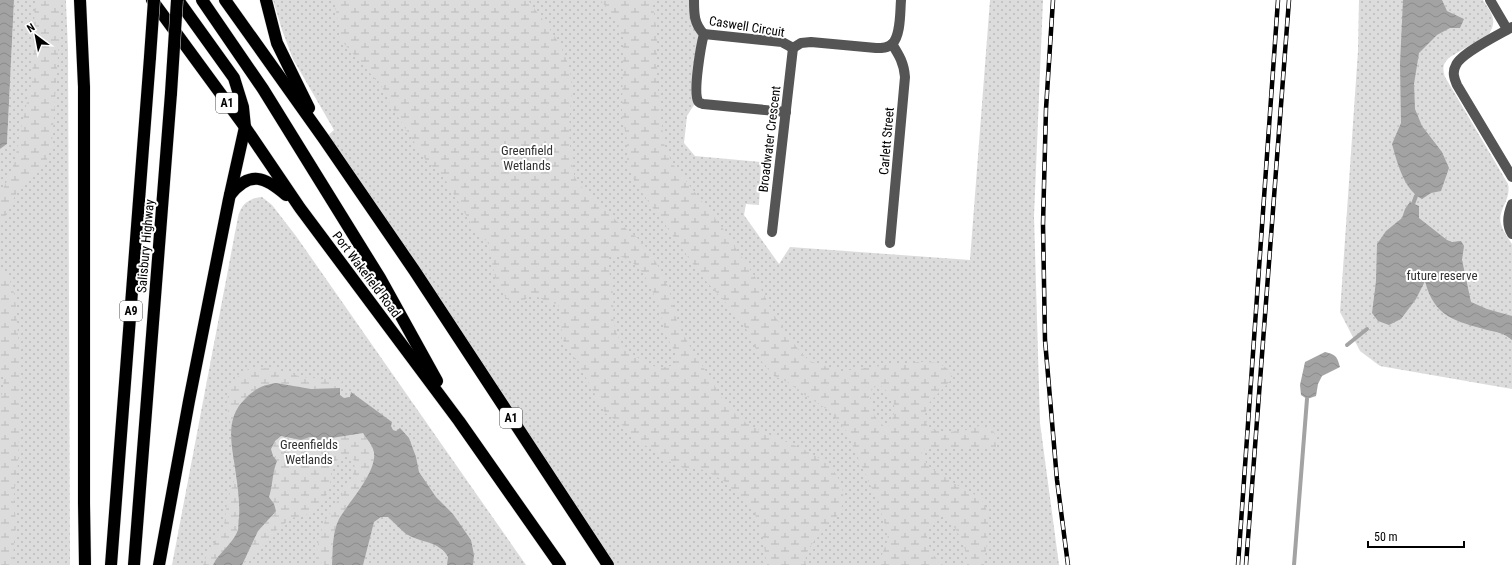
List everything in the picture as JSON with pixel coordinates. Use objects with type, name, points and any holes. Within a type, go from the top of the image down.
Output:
[{"type":"highway","points":[[80,0],[84,87],[85,565]]},
{"type":"highway","name":"Salisbury Highway","points":[[112,565],[153,0]]},
{"type":"highway","name":"Port Wakefield Road","points":[[153,0],[245,127],[300,208],[459,421],[560,565]]},
{"type":"highway","points":[[160,565],[189,401],[245,127],[243,108],[234,78],[178,0]]},
{"type":"highway","name":"Salisbury Highway","points":[[134,565],[178,0]]},
{"type":"highway","points":[[202,0],[263,89],[380,278],[459,421]]},
{"type":"highway","name":"A1","points":[[225,0],[324,139],[414,270],[608,565]]},
{"type":"highway","points":[[266,0],[277,43],[324,139]]},
{"type":"highway","points":[[230,195],[237,187],[245,182],[261,178],[273,184],[300,208]]},
{"type":"street","name":"Caswell Circuit","points":[[694,0],[694,18],[698,28],[704,34],[782,42],[793,48],[801,43],[811,42],[876,48],[885,48],[892,44]]},
{"type":"street","points":[[892,44],[899,29],[901,0]]},
{"type":"street","points":[[1490,0],[1510,28],[1460,58],[1456,63],[1453,76],[1512,177]]},
{"type":"street","points":[[704,34],[701,44],[697,85],[697,100],[699,103],[786,112]]},
{"type":"street","name":"Carlett Street","points":[[890,243],[905,77],[902,60],[892,44]]},
{"type":"street","name":"Broadwater Crescent","points":[[772,232],[793,48]]},
{"type":"street","points":[[1512,204],[1509,212],[1508,223],[1512,234]]},
{"type":"green space","points":[[14,0],[66,0],[68,49],[70,565],[0,565],[0,149],[7,144]]},
{"type":"green space","points":[[35,0],[59,0],[59,40],[52,144],[46,162],[19,188],[0,227],[0,196],[14,165],[32,81]]},
{"type":"green space","name":"Greenfield Wetlands","points":[[273,0],[694,0],[704,34],[697,100],[687,116],[684,143],[695,156],[761,162],[759,205],[746,204],[744,215],[779,264],[790,247],[970,260],[990,0],[1043,0],[1034,216],[1040,423],[1059,565],[608,565],[324,139],[334,130],[293,59]]},
{"type":"green space","points":[[334,0],[528,0],[560,44],[568,65],[572,85],[569,130],[571,155],[573,171],[579,185],[617,222],[639,239],[651,254],[667,284],[677,321],[684,335],[722,398],[733,412],[757,429],[803,449],[817,457],[829,465],[837,476],[843,492],[842,505],[837,516],[812,544],[807,554],[806,565],[767,565],[762,534],[754,511],[724,481],[704,470],[683,468],[668,461],[636,439],[621,424],[605,413],[579,365],[562,339],[561,318],[558,304],[550,303],[533,295],[522,301],[509,301],[497,286],[488,243],[473,227],[443,176],[427,162],[392,108],[382,87],[340,39]],"holes":[[[614,255],[626,259],[636,266],[651,287],[667,336],[677,358],[674,365],[655,367],[638,358],[626,349],[616,332],[613,316],[612,285],[608,258]]]},
{"type":"green space","points":[[600,0],[652,0],[657,32],[657,81],[664,144],[672,163],[721,226],[755,277],[774,315],[798,349],[809,361],[842,371],[889,365],[906,365],[916,362],[938,363],[948,369],[953,378],[928,404],[925,415],[928,428],[949,432],[967,430],[979,426],[992,428],[995,435],[996,447],[926,448],[921,453],[928,466],[965,490],[980,497],[987,512],[988,524],[984,565],[967,565],[966,551],[953,526],[945,515],[937,517],[933,520],[927,531],[928,544],[934,556],[943,565],[873,565],[881,557],[888,539],[884,521],[876,498],[846,431],[828,410],[800,392],[791,384],[774,376],[762,362],[749,334],[738,316],[703,278],[635,183],[627,160],[627,140],[622,117],[623,38],[614,16]],"holes":[[[878,384],[892,398],[894,403],[893,415],[887,428],[875,417],[870,402],[871,391]]]},
{"type":"green space","name":"future reserve","points":[[1359,0],[1483,0],[1489,9],[1493,25],[1489,34],[1450,57],[1446,61],[1444,71],[1445,77],[1508,184],[1508,196],[1500,221],[1512,244],[1512,389],[1380,366],[1360,351],[1340,312],[1358,51]]},
{"type":"green space","name":"Greenfields Wetlands","points":[[262,197],[272,205],[296,236],[526,565],[172,565],[239,212],[243,205],[249,200]]},
{"type":"green space","points":[[0,272],[8,275],[15,296],[21,373],[18,464],[14,495],[16,526],[12,565],[0,565],[0,400],[3,388],[3,376],[0,369]]},
{"type":"green space","points":[[272,368],[302,377],[342,381],[340,388],[311,389],[276,383],[234,415],[231,426],[227,407],[228,392],[235,379],[248,369]]},
{"type":"green space","points":[[363,433],[373,449],[374,457],[372,466],[362,485],[339,519],[333,542],[332,565],[325,565],[316,559],[319,537],[325,521],[353,476],[355,461],[347,455],[337,460],[332,468],[332,476],[327,494],[316,509],[304,516],[291,518],[272,534],[259,550],[242,565],[258,531],[276,511],[274,504],[269,497],[277,461],[271,449],[275,441],[281,436],[301,440],[310,437],[319,440]]},
{"type":"green space","points":[[236,474],[240,510],[238,527],[231,543],[213,565],[203,565],[207,555],[224,526],[227,503]]},
{"type":"water","points":[[0,0],[14,0],[7,144],[0,149]]},
{"type":"water","points":[[1403,0],[1442,0],[1447,11],[1464,19],[1460,28],[1450,28],[1437,35],[1419,53],[1414,84],[1415,109],[1422,126],[1442,152],[1449,168],[1441,191],[1431,193],[1422,199],[1410,189],[1402,175],[1392,144],[1401,123],[1400,64]]},
{"type":"water","points":[[1410,202],[1419,206],[1419,218],[1447,240],[1452,242],[1461,241],[1464,246],[1462,260],[1471,302],[1487,309],[1512,316],[1512,340],[1500,333],[1465,324],[1447,316],[1434,303],[1425,281],[1416,299],[1401,319],[1389,325],[1378,321],[1372,313],[1376,281],[1377,244],[1386,231],[1402,218],[1405,209]]},
{"type":"water","points":[[1325,352],[1336,356],[1340,367],[1322,376],[1318,384],[1316,396],[1307,399],[1301,395],[1300,385],[1305,362]]},
{"type":"water","points":[[276,383],[311,389],[340,388],[340,395],[344,398],[350,397],[351,392],[392,422],[391,426],[393,430],[396,431],[400,428],[409,438],[416,457],[419,472],[436,497],[453,514],[471,540],[474,555],[473,565],[447,565],[448,557],[441,548],[410,536],[401,530],[388,517],[381,517],[374,522],[363,565],[332,565],[333,542],[339,519],[362,485],[372,466],[374,457],[373,449],[363,433],[319,440],[310,437],[301,440],[281,436],[275,441],[271,449],[273,456],[277,461],[269,497],[274,504],[276,511],[258,531],[242,565],[213,565],[233,540],[238,528],[239,496],[231,435],[234,416],[238,407],[255,390],[263,386]]},
{"type":"waterway","points":[[1413,204],[1416,196]]},
{"type":"waterway","points":[[1347,345],[1367,329]]},
{"type":"waterway","points":[[1294,565],[1307,399]]},
{"type":"railway","points":[[1053,0],[1046,109],[1043,224],[1045,340],[1057,480],[1068,565]]},
{"type":"railway","points":[[1238,565],[1278,0]]},
{"type":"railway","points":[[1246,565],[1289,0]]}]
